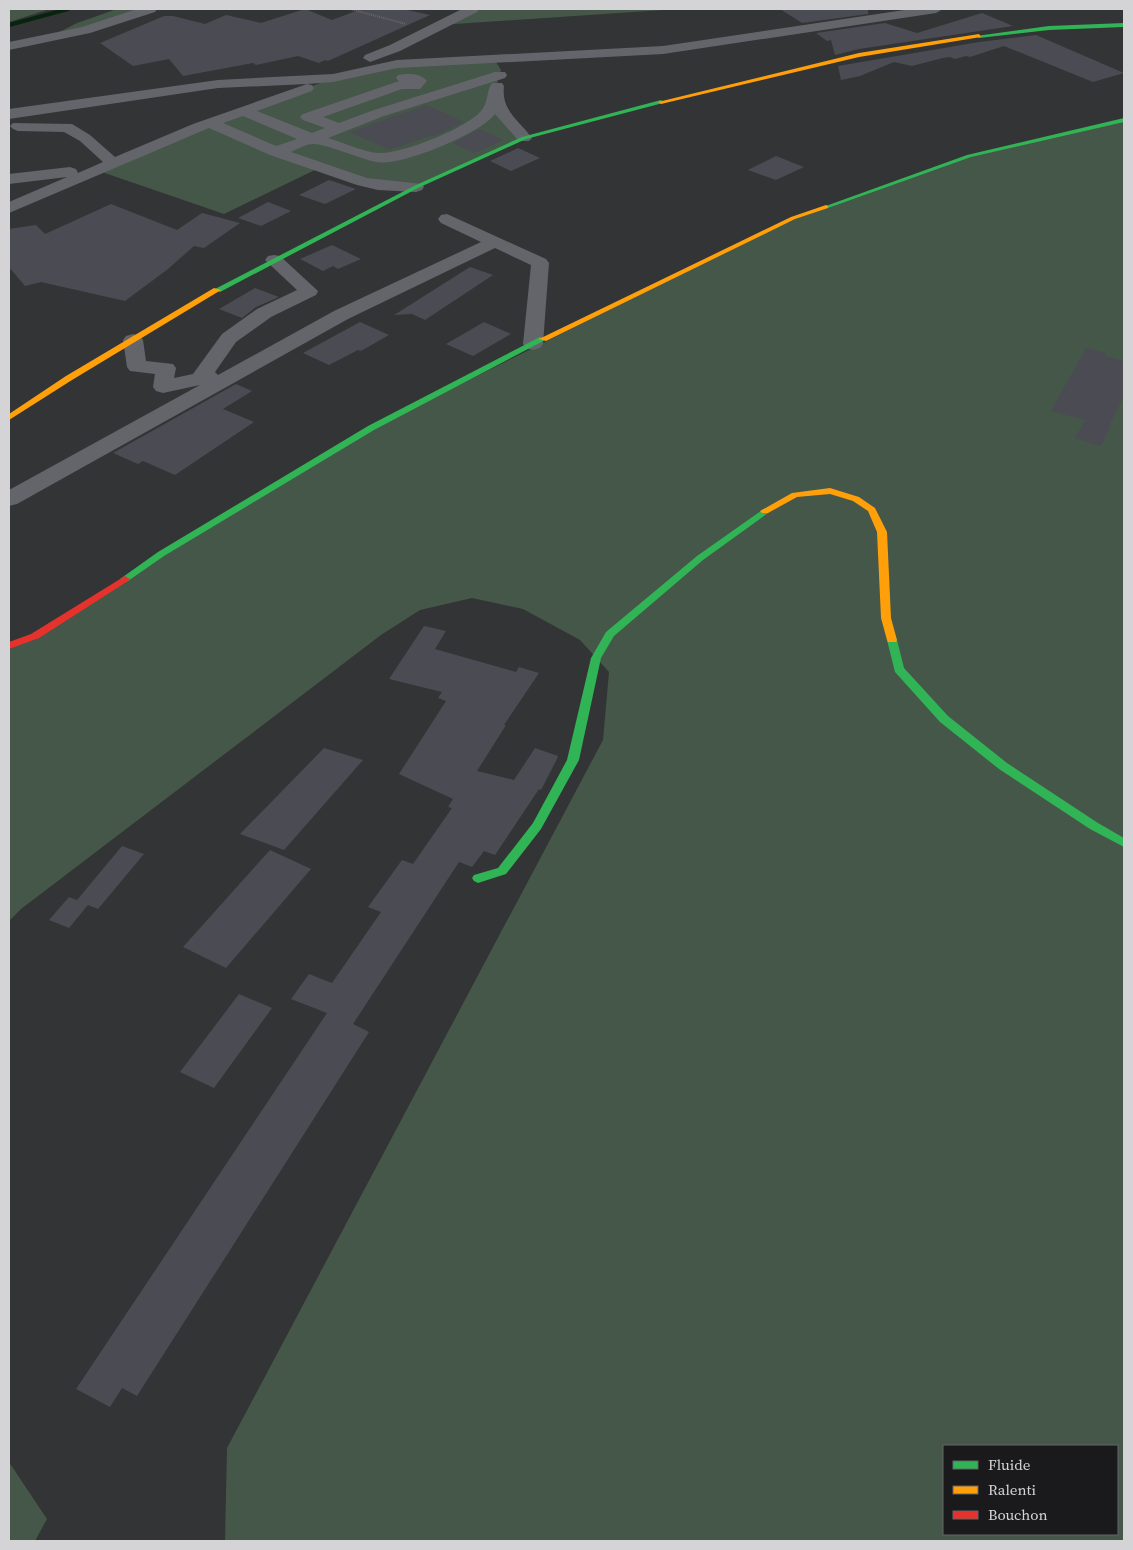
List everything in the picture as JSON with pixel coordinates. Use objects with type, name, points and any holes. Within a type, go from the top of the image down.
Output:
[{"type":"street","points":[[9,46],[85,30],[150,9]]},
{"type":"street","points":[[9,114],[218,84],[333,78],[352,66],[384,53],[472,9]]},
{"type":"street","points":[[9,208],[112,162],[210,123],[333,78],[397,64],[662,50],[936,9]]},
{"type":"street","points":[[9,418],[69,378],[234,280],[416,187],[524,138],[612,113],[859,55],[989,35],[1049,28],[1124,25]]},
{"type":"street","points":[[244,111],[313,138],[378,158],[387,158],[466,130],[484,117],[495,99],[501,70],[495,59]]},
{"type":"street","points":[[376,69],[404,79],[417,79],[418,83],[436,94],[484,117]]},
{"type":"street","points":[[308,117],[402,85],[500,75]]},
{"type":"street","points":[[276,152],[436,94],[500,75]]},
{"type":"street","points":[[495,99],[507,121],[524,138]]},
{"type":"street","points":[[268,102],[338,128]]},
{"type":"street","points":[[9,646],[35,636],[161,554],[342,444],[533,344],[793,218],[969,156],[1124,120]]},
{"type":"street","points":[[210,123],[276,152],[363,182],[378,186],[416,187]]},
{"type":"street","points":[[9,126],[45,125],[67,128],[85,138],[112,162]]},
{"type":"street","points":[[9,179],[73,171],[89,173]]},
{"type":"street","points":[[447,219],[540,263],[533,344]]},
{"type":"street","points":[[9,499],[342,315],[494,242]]},
{"type":"street","points":[[200,379],[229,338],[264,313],[309,291],[274,260]]},
{"type":"street","points":[[134,340],[137,367],[166,368],[163,387],[242,369]]},
{"type":"street","points":[[478,878],[502,871],[537,826],[573,760],[596,658],[610,634],[700,558],[762,513],[794,495],[830,491],[856,499],[872,510],[882,532],[886,618],[899,669],[944,720],[996,760],[1094,826],[1124,843]]},
{"type":"path","points":[[350,9],[431,30]]},
{"type":"green space","points":[[9,9],[50,9],[9,22]]},
{"type":"green space","points":[[117,9],[150,9],[46,39],[77,23]]},
{"type":"green space","points":[[472,9],[678,9],[440,25]]},
{"type":"green space","points":[[493,57],[501,70],[495,91],[524,138],[416,187],[378,185],[319,168],[224,214],[96,170],[333,78],[396,63]]},
{"type":"green space","points":[[1124,120],[1124,1541],[225,1541],[227,1448],[603,740],[609,672],[580,640],[523,609],[472,598],[420,610],[381,635],[21,909],[9,921],[9,646],[35,636],[341,444],[793,218],[969,156]]},
{"type":"green space","points":[[9,1462],[47,1519],[35,1541],[9,1541]]},
{"type":"building","points":[[305,9],[332,20],[361,9],[403,9],[430,15],[328,61],[325,60],[319,63],[298,56],[256,65],[253,63],[183,76],[169,59],[133,66],[100,43],[164,16],[173,16],[205,24],[226,15],[261,23]]},
{"type":"building","points":[[780,9],[868,9],[868,14],[802,23]]},
{"type":"building","points":[[982,13],[1013,26],[859,49],[835,55],[831,40],[827,41],[816,33],[885,23],[917,33]]},
{"type":"building","points":[[1036,35],[1124,73],[1093,82],[1004,46],[970,57],[943,58],[912,66],[894,62],[860,76],[841,80],[838,66],[979,42]]},
{"type":"building","points":[[426,105],[464,122],[437,135],[389,150],[350,132]]},
{"type":"building","points":[[479,129],[503,140],[474,153],[453,143]]},
{"type":"building","points":[[518,148],[540,158],[511,171],[490,161]]},
{"type":"building","points":[[776,156],[804,167],[776,180],[748,170]]},
{"type":"building","points":[[329,180],[356,189],[325,204],[299,195]]},
{"type":"building","points":[[268,202],[291,211],[261,226],[238,218]]},
{"type":"building","points":[[111,204],[177,230],[202,213],[240,223],[204,248],[194,246],[168,269],[125,301],[41,282],[25,286],[9,267],[9,229],[36,225],[45,234]]},
{"type":"building","points":[[332,245],[361,259],[338,269],[333,266],[323,271],[300,259]]},
{"type":"building","points":[[470,267],[493,275],[425,320],[412,314],[394,315]]},
{"type":"building","points":[[255,288],[279,297],[256,307],[242,318],[219,309]]},
{"type":"building","points":[[360,322],[389,335],[361,351],[358,350],[329,365],[303,353]]},
{"type":"building","points":[[484,322],[511,334],[473,356],[446,344]]},
{"type":"building","points":[[1086,348],[1106,353],[1105,356],[1124,361],[1124,396],[1109,425],[1111,426],[1101,446],[1075,438],[1085,420],[1051,411]]},
{"type":"building","points":[[236,384],[252,391],[223,409],[254,422],[175,475],[143,461],[138,464],[113,453]]},
{"type":"building","points":[[424,626],[446,631],[435,649],[516,672],[519,667],[539,673],[504,725],[506,725],[477,771],[514,780],[535,748],[558,756],[557,759],[541,790],[539,789],[495,855],[484,851],[472,867],[459,862],[353,1024],[369,1032],[137,1396],[122,1388],[110,1407],[76,1389],[327,1013],[291,999],[309,974],[332,983],[381,912],[368,907],[402,860],[413,864],[452,808],[448,807],[453,799],[399,774],[446,701],[438,698],[442,692],[389,679]]},
{"type":"building","points":[[324,748],[363,760],[284,850],[240,834]]},
{"type":"building","points":[[122,846],[144,854],[98,909],[88,905],[69,928],[49,920],[69,897],[77,900]]},
{"type":"building","points":[[270,850],[311,869],[226,968],[183,947]]},
{"type":"building","points":[[239,994],[272,1008],[214,1088],[180,1072]]},
{"type":"waterway","points":[[9,25],[68,9]]},
{"type":"traffic: fast","points":[[979,36],[1049,28],[1124,25]]},
{"type":"traffic: fast","points":[[217,290],[416,187],[524,138],[661,102]]},
{"type":"traffic: fast","points":[[826,207],[969,156],[1124,120]]},
{"type":"traffic: fast","points":[[125,579],[161,554],[371,428],[543,339]]},
{"type":"traffic: fast","points":[[478,878],[502,871],[537,826],[573,760],[596,658],[610,634],[700,558],[765,511]]},
{"type":"traffic: fast","points":[[892,640],[899,669],[944,719],[1003,766],[1094,826],[1124,843]]},
{"type":"traffic: slow","points":[[661,102],[859,55],[979,36]]},
{"type":"traffic: slow","points":[[543,339],[793,218],[826,207]]},
{"type":"traffic: slow","points":[[9,418],[69,378],[217,290]]},
{"type":"traffic: slow","points":[[765,511],[795,495],[830,491],[856,499],[872,510],[882,532],[886,618],[892,640]]},
{"type":"traffic: jam","points":[[9,646],[35,636],[125,579]]}]
